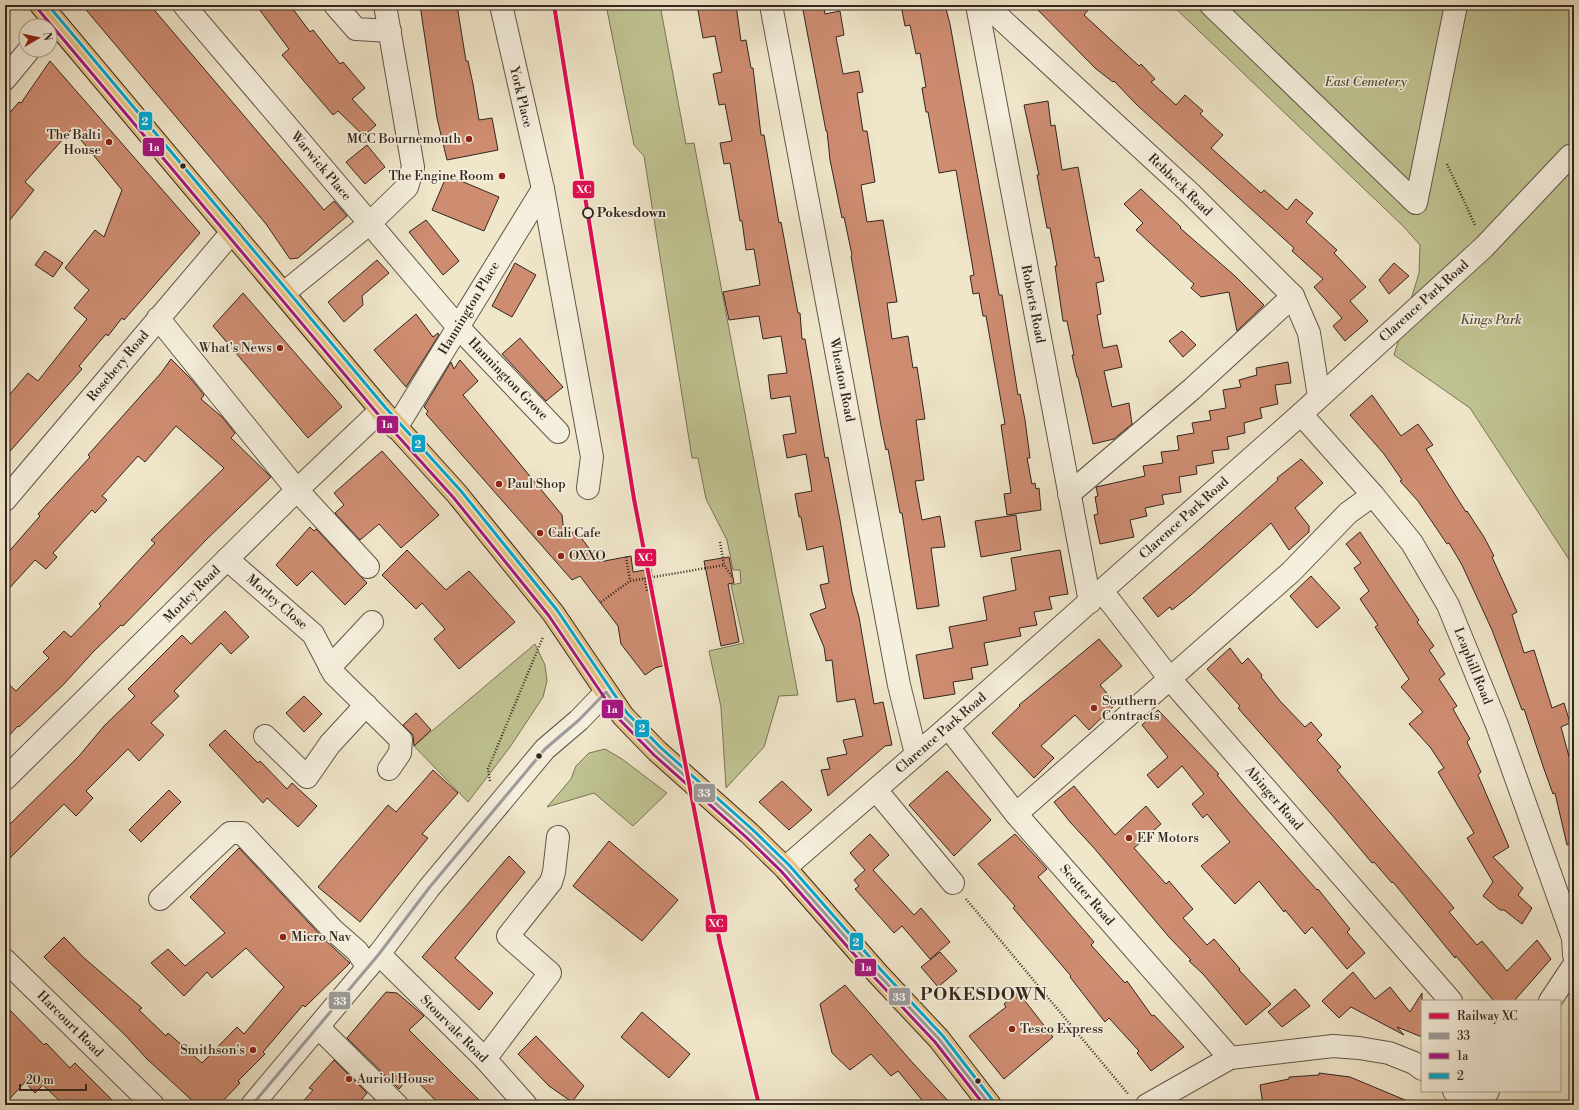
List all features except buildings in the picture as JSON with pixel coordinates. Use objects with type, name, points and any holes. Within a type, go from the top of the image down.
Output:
[{"type":"main road","points":[[49,17],[284,293],[380,410],[457,494],[553,613],[623,716],[657,751],[749,833],[785,868],[878,974],[939,1039],[990,1105]]},
{"type":"street","name":"Warwick Place","points":[[184,5],[458,327]]},
{"type":"street","points":[[335,5],[356,29],[390,31]]},
{"type":"street","points":[[284,293],[370,223],[407,187],[413,167],[385,5]]},
{"type":"street","name":"York Place","points":[[501,5],[542,189],[592,457],[588,488]]},
{"type":"street","name":"Wheaton Road","points":[[771,5],[899,685],[916,754]]},
{"type":"street","name":"Roberts Road","points":[[976,5],[1069,494],[1096,597]]},
{"type":"street","name":"Rebbeck Road","points":[[986,5],[1191,194],[1293,296],[1308,333],[1319,397]]},
{"type":"street","points":[[1211,5],[1416,203],[1456,5]]},
{"type":"street","points":[[5,79],[22,58]]},
{"type":"street","name":"Clarence Park Road","points":[[785,868],[948,728],[1301,414],[1484,247],[1573,156]]},
{"type":"street","name":"Hannington Place","points":[[396,428],[542,189]]},
{"type":"street","name":"Rosebery Road","points":[[5,500],[232,232]]},
{"type":"street","points":[[1069,494],[1192,389],[1293,296]]},
{"type":"street","points":[[158,318],[297,490],[368,567]]},
{"type":"street","name":"Hannington Grove","points":[[458,327],[558,432]]},
{"type":"street","name":"Morley Road","points":[[5,778],[380,410]]},
{"type":"street","name":"Leaphill Road","points":[[1301,414],[1373,495],[1412,543],[1448,605],[1497,724],[1573,938],[1574,955]]},
{"type":"street","points":[[1016,814],[1291,572],[1348,513],[1373,495]]},
{"type":"street","name":"Morley Close","points":[[227,559],[313,634],[334,674],[401,740],[402,746],[400,753],[388,769]]},
{"type":"street","name":"Abinger Road","points":[[1096,597],[1170,679],[1450,1000]]},
{"type":"street","points":[[330,667],[372,622]]},
{"type":"street","points":[[252,1105],[374,961],[429,888],[546,749],[579,720],[606,692]]},
{"type":"street","points":[[265,736],[307,777],[330,744],[366,705]]},
{"type":"street","name":"Scotter Road","points":[[948,728],[1016,814],[1230,1058]]},
{"type":"street","points":[[876,790],[953,883]]},
{"type":"street","name":"Stourvale Road","points":[[160,899],[230,833],[242,833],[333,930],[358,951],[374,961],[485,1059],[526,1105]]},
{"type":"street","points":[[485,1059],[550,973],[508,936],[551,882],[555,866],[558,837]]},
{"type":"street","name":"Harcourt Road","points":[[5,960],[153,1105]]},
{"type":"street","points":[[1551,1000],[1574,965]]},
{"type":"street","points":[[318,1027],[397,1105]]},
{"type":"street","points":[[1139,1102],[1230,1058],[1333,1046],[1359,1048],[1388,1053],[1414,1063],[1421,1068]]},
{"type":"street","points":[[1455,1092],[1474,1105]]},
{"type":"street","points":[[1478,1105],[1487,1092]]},
{"type":"path","points":[[1446,161],[1484,247]]},
{"type":"path","points":[[720,542],[724,565],[733,578]]},
{"type":"path","points":[[626,557],[630,581]]},
{"type":"path","points":[[601,602],[630,581],[724,565]]},
{"type":"path","points":[[645,578],[646,591]]},
{"type":"path","points":[[493,812],[488,769],[553,613]]},
{"type":"path","points":[[953,883],[1139,1102]]},
{"type":"green space","points":[[606,5],[660,5],[686,144],[694,143],[798,695],[779,696],[764,747],[726,788],[721,707],[709,651],[744,643],[731,585],[741,583],[740,570],[733,570],[727,540],[706,499],[698,458],[692,458],[644,156],[634,145]]},
{"type":"green space","points":[[1172,5],[1574,5],[1574,567],[1470,408],[1394,355],[1419,273],[1420,245],[1404,227]]},
{"type":"green space","points":[[535,644],[545,665],[547,681],[543,697],[510,747],[468,802],[414,746]]},
{"type":"green space","points":[[605,749],[622,759],[667,793],[633,826],[594,793],[547,807],[571,779],[576,766],[589,753]]},
{"type":"rail line","name":"XC","points":[[554,5],[634,499],[720,943],[759,1105]]},
{"type":"transit line","name":"2","points":[[48,5],[385,407],[461,491],[557,610],[627,713],[660,747],[752,829],[789,865],[882,971],[943,1036],[994,1102]]},
{"type":"transit line","name":"1a","points":[[37,8],[377,413],[453,497],[549,616],[619,719],[654,755],[746,837],[781,871],[874,977],[935,1042],[984,1105]]},
{"type":"transit line","name":"33","points":[[606,692],[623,716],[657,751],[749,833],[785,868],[878,974],[939,1039],[990,1105]]},
{"type":"transit line","name":"33","points":[[252,1105],[379,954],[429,888],[545,749],[579,720],[606,692]]},
{"type":"place","name":"MCC Bournemouth","points":[[469,139]]},
{"type":"place","name":"The Balti House","points":[[109,142]]},
{"type":"place","name":"The Engine Room","points":[[502,176]]},
{"type":"place","name":"Pokesdown","points":[[588,213]]},
{"type":"place","name":"What's News","points":[[280,348]]},
{"type":"place","name":"Paul Shop","points":[[499,484]]},
{"type":"place","name":"Cali Cafe","points":[[540,533]]},
{"type":"place","name":"OXXO","points":[[561,556]]},
{"type":"place","name":"Southern Contracts","points":[[1094,708]]},
{"type":"place","name":"EF Motors","points":[[1129,838]]},
{"type":"place","name":"Micro Nav","points":[[283,937]]},
{"type":"place","name":"Tesco Express","points":[[1012,1029]]},
{"type":"place","name":"Smithson's","points":[[253,1050]]},
{"type":"place","name":"Auriol House","points":[[349,1079]]},
{"type":"district","name":"POKESDOWN","points":[[984,995]]},
{"type":"park label","name":"East Cemetery","points":[[1366,82]]},
{"type":"park label","name":"Kings Park","points":[[1491,320]]}]
